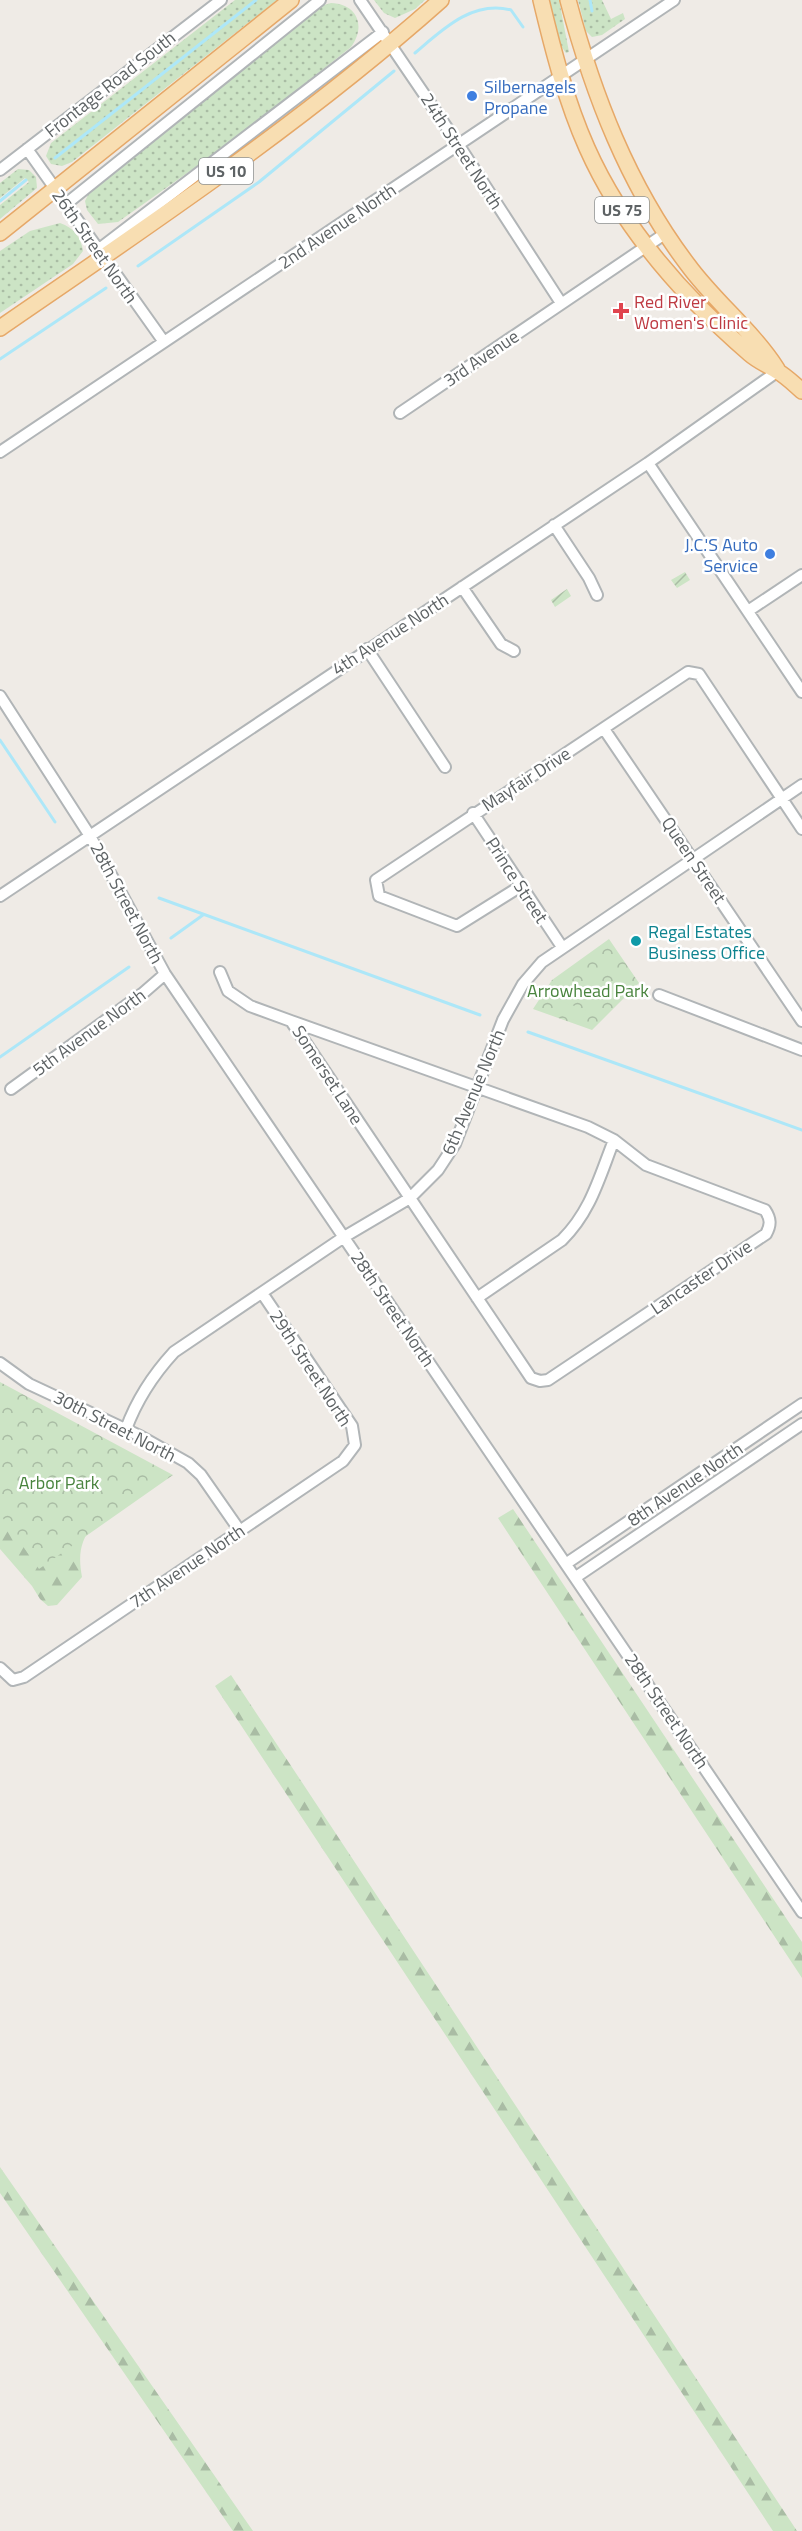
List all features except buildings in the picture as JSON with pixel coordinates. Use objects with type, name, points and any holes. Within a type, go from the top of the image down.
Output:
[{"type":"main road","points":[[0,233],[291,0]]},
{"type":"main road","name":"US 10","points":[[0,328],[101,254],[244,159],[387,38],[441,0]]},
{"type":"main road","name":"US 75","points":[[567,0],[584,60],[611,135],[666,233],[710,295],[762,345],[778,371]]},
{"type":"main road","name":"US 75","points":[[541,2],[561,76],[587,148],[616,202],[646,246],[699,308],[752,356],[778,371],[802,391]]},
{"type":"street","name":"Frontage Road South","points":[[0,170],[221,0]]},
{"type":"street","points":[[66,204],[320,0]]},
{"type":"street","name":"24th Street North","points":[[360,0],[458,144],[561,303]]},
{"type":"street","name":"2nd Avenue North","points":[[0,452],[674,0]]},
{"type":"street","name":"26th Street North","points":[[27,149],[164,342]]},
{"type":"street","name":"3rd Avenue","points":[[400,413],[666,233]]},
{"type":"street","name":"4th Avenue North","points":[[0,896],[648,463],[778,371]]},
{"type":"street","points":[[648,463],[802,692]]},
{"type":"street","points":[[554,525],[589,578],[597,595]]},
{"type":"street","points":[[748,611],[802,575]]},
{"type":"street","points":[[462,586],[501,644],[514,651]]},
{"type":"street","points":[[367,649],[445,767]]},
{"type":"street","name":"Mayfair Drive","points":[[520,886],[457,926],[379,896],[376,880],[473,813],[688,672],[699,674],[802,829]]},
{"type":"street","name":"28th Street North","points":[[0,696],[90,836],[165,974],[802,1912]]},
{"type":"street","name":"Queen Street","points":[[604,729],[694,858],[802,1021]]},
{"type":"street","name":"6th Avenue North","points":[[126,1429],[137,1399],[158,1369],[174,1352],[344,1237],[410,1198],[438,1170],[455,1144],[503,1020],[523,984],[542,962],[802,785]]},
{"type":"street","name":"Prince Street","points":[[473,813],[562,947]]},
{"type":"street","points":[[220,972],[228,991],[235,996],[250,1006],[291,1021]]},
{"type":"street","name":"5th Avenue North","points":[[11,1089],[142,994],[165,974]]},
{"type":"street","points":[[658,995],[802,1050]]},
{"type":"street","name":"Somerset Lane","points":[[291,1021],[477,1086]]},
{"type":"street","name":"Somerset Lane","points":[[291,1021],[410,1198]]},
{"type":"street","name":"Lancaster Drive","points":[[410,1198],[531,1378],[540,1381],[548,1380],[766,1234],[770,1226],[770,1217],[765,1210],[646,1165],[614,1140],[588,1127],[477,1086]]},
{"type":"street","points":[[477,1298],[562,1240],[573,1229],[589,1205],[614,1140]]},
{"type":"street","name":"29th Street North","points":[[262,1293],[352,1426],[355,1445]]},
{"type":"street","name":"30th Street North","points":[[0,1364],[29,1384],[126,1429],[188,1463],[201,1475],[240,1531]]},
{"type":"street","name":"8th Avenue North","points":[[567,1563],[802,1404]]},
{"type":"street","name":"8th Avenue North","points":[[576,1577],[802,1424]]},
{"type":"street","name":"7th Avenue North","points":[[0,1668],[13,1680],[35,1670],[343,1461],[355,1445]]},
{"type":"green space","points":[[235,0],[277,0],[72,162],[62,166],[51,164],[46,156],[51,143]]},
{"type":"green space","points":[[374,0],[425,0],[415,9],[395,18],[384,13]]},
{"type":"green space","points":[[548,0],[559,0],[569,52],[566,53],[558,42]]},
{"type":"green space","points":[[578,0],[602,0],[611,19],[623,13],[625,19],[602,35],[592,37],[586,31]]},
{"type":"green space","points":[[331,3],[348,7],[357,18],[358,32],[351,47],[238,137],[118,222],[98,224],[87,210],[85,201],[90,191],[324,5]]},
{"type":"green space","points":[[18,169],[29,170],[36,177],[37,188],[0,219],[0,205],[29,182],[25,178],[0,198],[0,183]]},
{"type":"green space","points":[[60,223],[76,234],[81,241],[83,251],[73,264],[0,313],[0,251],[30,231]]},
{"type":"green space","points":[[685,572],[690,580],[677,588],[671,580]]},
{"type":"green space","points":[[567,589],[571,596],[555,607],[551,600]]},
{"type":"green space","name":"Arrowhead Park","points":[[609,939],[639,983],[592,1030],[533,1009],[552,980]]},
{"type":"green space","points":[[560,1001],[586,1010],[582,1023],[555,1013]]},
{"type":"green space","name":"Arbor Park","points":[[0,1382],[173,1475],[39,1569],[0,1514]]},
{"type":"green space","points":[[0,1494],[93,1524],[81,1549],[82,1577],[57,1605],[48,1606],[40,1599],[32,1586],[0,1549]]},
{"type":"green space","points":[[513,1509],[802,1942],[802,1978],[498,1518]]},
{"type":"green space","points":[[231,1675],[797,2531],[773,2531],[215,1686]]},
{"type":"green space","points":[[0,2167],[253,2531],[233,2531],[0,2193]]},
{"type":"waterway","points":[[55,158],[256,0]]},
{"type":"waterway","points":[[590,0],[592,11]]},
{"type":"waterway","points":[[415,53],[458,19],[483,9],[511,10],[523,27]]},
{"type":"waterway","points":[[138,266],[259,182],[394,71]]},
{"type":"waterway","points":[[0,201],[26,180]]},
{"type":"waterway","points":[[0,359],[106,288]]},
{"type":"waterway","points":[[0,740],[55,822]]},
{"type":"waterway","points":[[159,898],[480,1015]]},
{"type":"waterway","points":[[171,938],[203,915]]},
{"type":"waterway","points":[[0,1057],[129,967]]},
{"type":"waterway","points":[[528,1032],[802,1130]]},
{"type":"place","name":"Silbernagels Propane","points":[[472,96]]},
{"type":"place","name":"Red River Women's Clinic","points":[[621,311]]},
{"type":"place","name":"J.C.'S Auto Service","points":[[770,554]]},
{"type":"place","name":"Regal Estates Business Office","points":[[636,941]]}]
